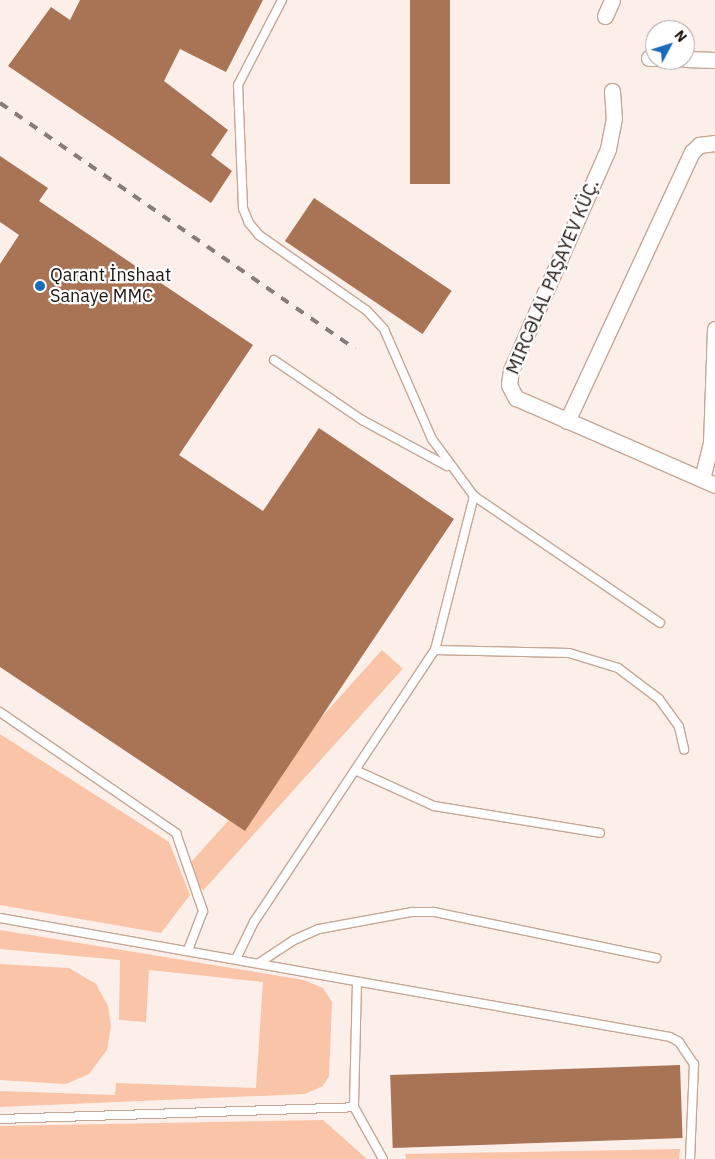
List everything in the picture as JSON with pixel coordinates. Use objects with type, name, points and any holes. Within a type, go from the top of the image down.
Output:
[{"type":"street","points":[[605,16],[612,0]]},
{"type":"street","points":[[695,59],[715,60]]},
{"type":"street","name":"MIRCƏLAL PAŞAYEV KÜÇ.","points":[[612,91],[614,118],[608,149],[511,370],[509,385],[516,398],[708,482]]},
{"type":"street","points":[[567,421],[692,152],[699,145],[715,143]]},
{"type":"street","points":[[708,482],[715,329]]},
{"type":"lane","points":[[282,0],[238,85],[243,208],[259,235],[366,310],[384,329],[432,439],[449,467],[474,496],[660,623]]},
{"type":"lane","points":[[274,360],[362,420],[449,467]]},
{"type":"lane","points":[[236,959],[254,922],[435,650],[474,496]]},
{"type":"lane","points":[[435,650],[569,653],[618,668],[659,699],[679,727],[684,749]]},
{"type":"lane","points":[[0,712],[176,833],[202,911],[188,950]]},
{"type":"lane","points":[[355,770],[434,806],[600,833]]},
{"type":"lane","points":[[259,963],[294,940],[319,929],[412,912],[434,912],[656,958]]},
{"type":"lane","points":[[0,918],[670,1037],[680,1042],[694,1064],[690,1159]]},
{"type":"lane","points":[[357,982],[354,1107],[361,1126],[383,1159]]},
{"type":"lane","points":[[0,1119],[354,1107]]},
{"type":"shaded area","points":[[382,650],[403,669],[203,890],[183,871]]},
{"type":"shaded area","points":[[0,734],[169,842],[190,895],[161,933],[0,905]]},
{"type":"shaded area","points":[[0,930],[304,980],[323,988],[332,1002],[329,1076],[323,1086],[305,1094],[0,1107],[0,1091],[115,1095],[116,1083],[256,1088],[263,982],[149,970],[146,1022],[119,1020],[120,960],[0,949]]},
{"type":"shaded area","points":[[0,964],[69,968],[96,984],[108,1006],[111,1026],[107,1050],[89,1074],[66,1084],[0,1080]]},
{"type":"shaded area","points":[[323,1120],[367,1159],[0,1159],[0,1126]]},
{"type":"shaded area","points":[[680,1149],[679,1159],[406,1159],[405,1154]]},
{"type":"building","points":[[80,0],[263,0],[226,72],[180,49],[164,81],[228,130],[211,155],[232,171],[211,203],[8,66],[51,7],[70,20]]},
{"type":"building","points":[[410,0],[450,0],[450,184],[410,184]]},
{"type":"building","points":[[0,156],[48,188],[39,201],[253,345],[179,455],[263,511],[319,428],[454,519],[245,831],[0,667],[0,264],[19,235],[0,222]]},
{"type":"building","points":[[314,198],[452,291],[423,334],[285,241]]},
{"type":"building","points":[[680,1065],[683,1138],[393,1148],[390,1075]]},
{"type":"railway","points":[[0,103],[355,349]]},
{"type":"place","name":"Qarant İnshaat Sanaye MMC","points":[[40,286]]}]
